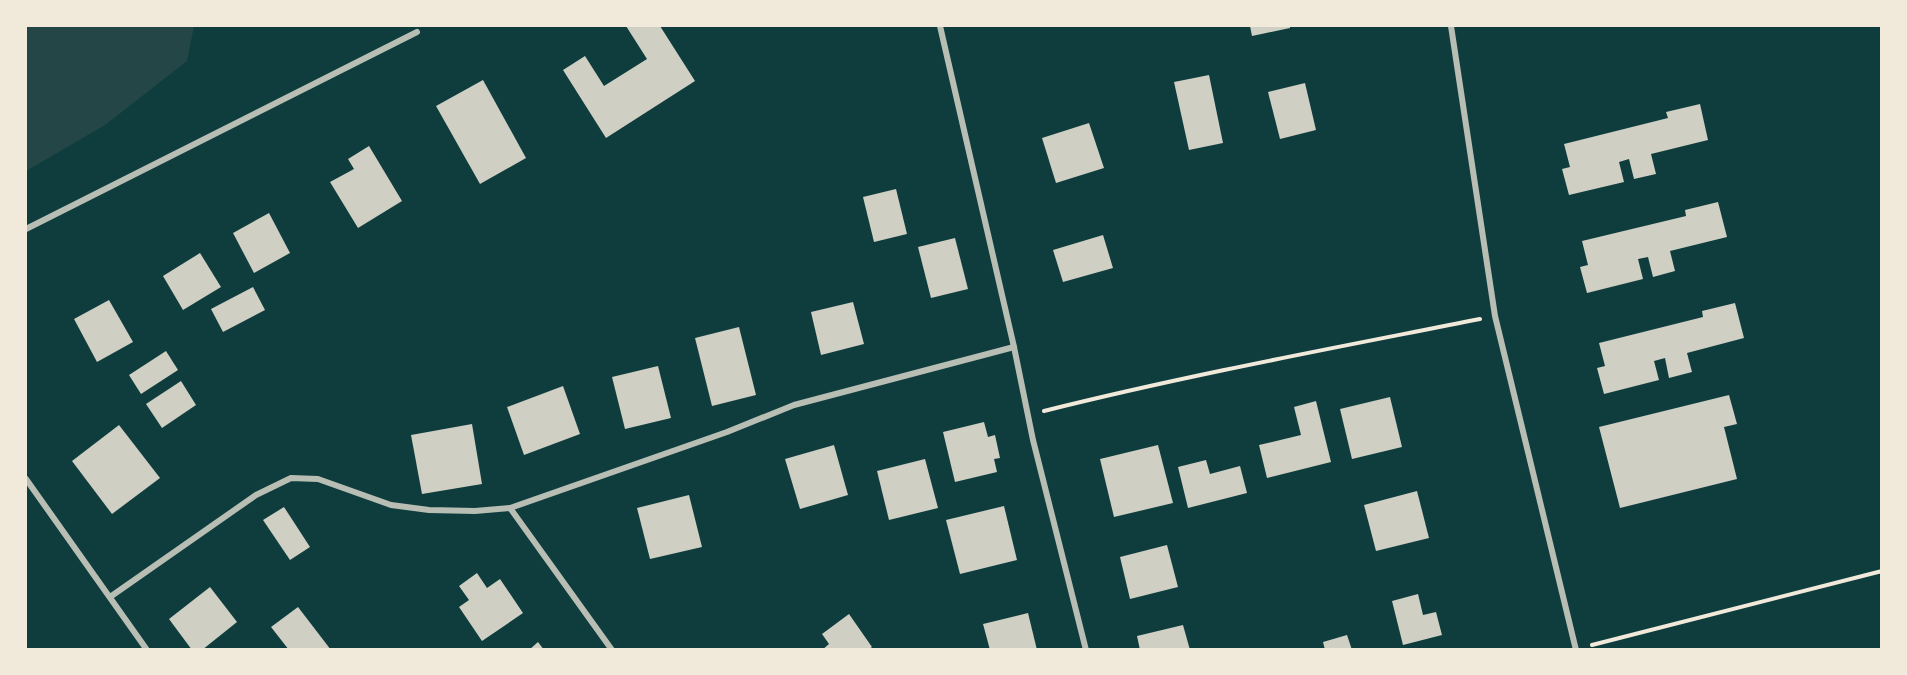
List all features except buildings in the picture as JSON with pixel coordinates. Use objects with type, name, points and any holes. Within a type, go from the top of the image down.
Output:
[{"type":"street","points":[[940,26],[1028,415],[1086,650]]},
{"type":"street","points":[[1451,26],[1495,316],[1576,649]]},
{"type":"street","points":[[26,230],[417,32]]},
{"type":"street","points":[[110,597],[256,495],[291,478],[318,479],[391,506],[475,511],[510,508],[728,432],[794,405],[1014,347]]},
{"type":"street","points":[[26,479],[147,650]]},
{"type":"street","points":[[510,508],[612,650]]},
{"type":"path","points":[[1028,415],[1267,361],[1495,316]]},
{"type":"path","points":[[1576,649],[1881,572]]},
{"type":"shaded area","points":[[26,26],[194,26],[187,61],[105,125],[26,171]]}]
